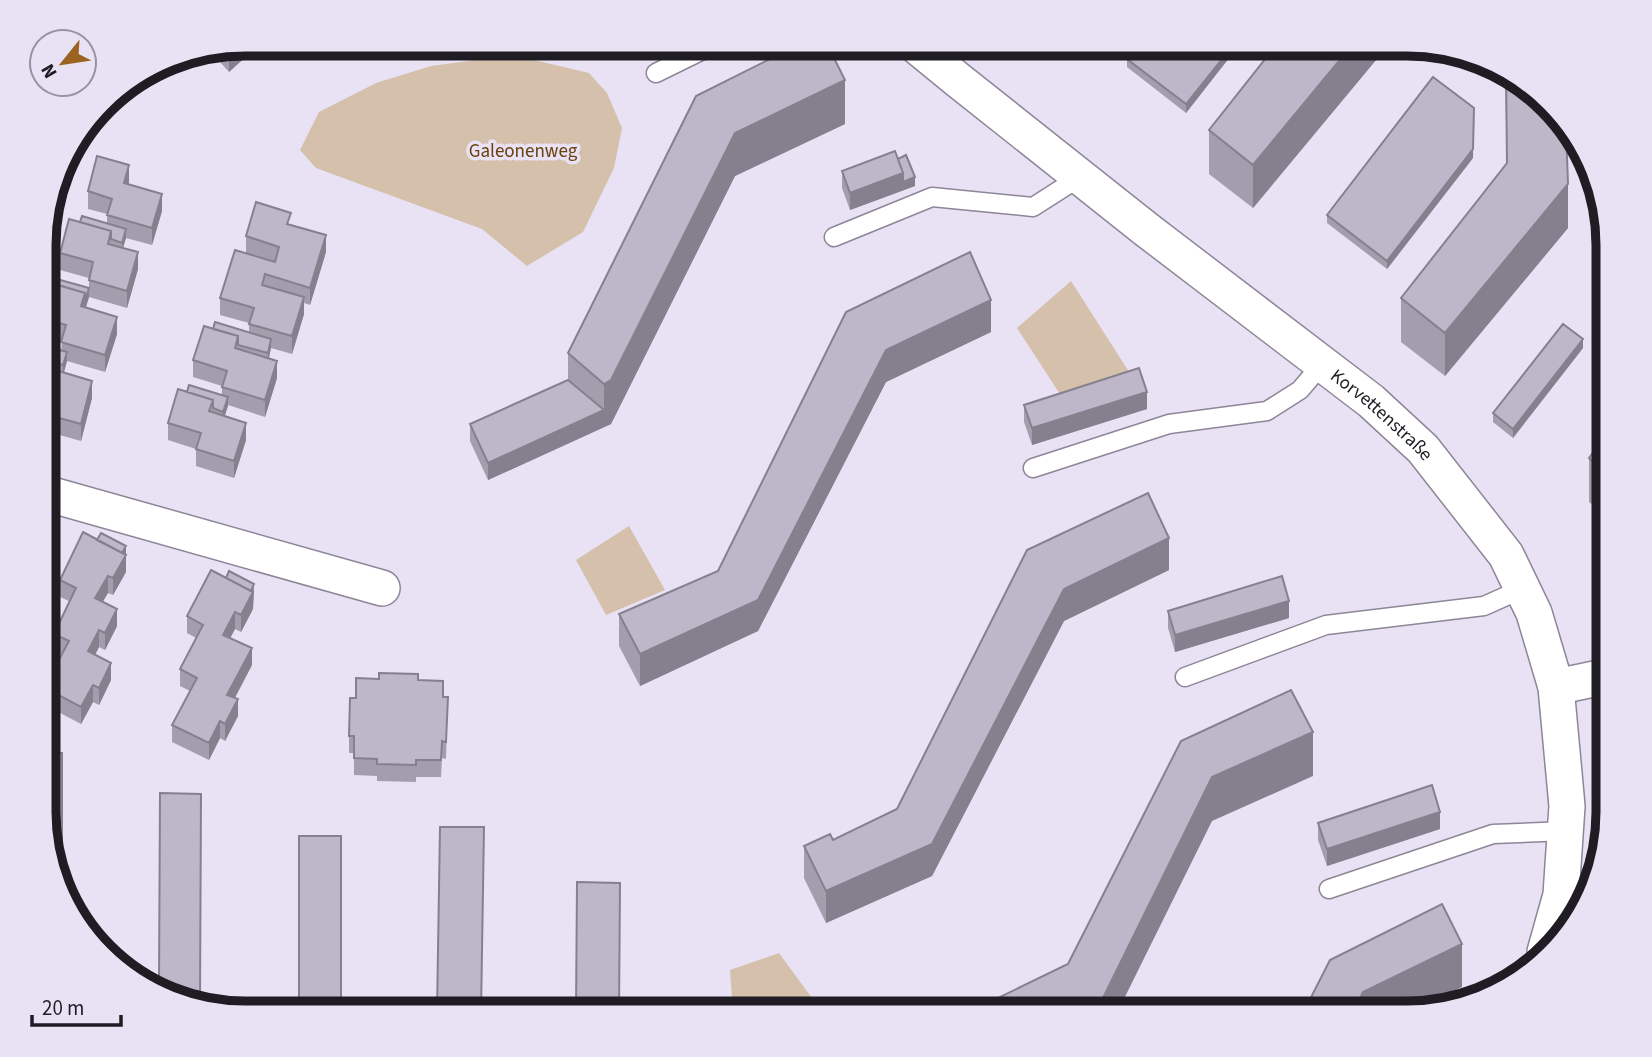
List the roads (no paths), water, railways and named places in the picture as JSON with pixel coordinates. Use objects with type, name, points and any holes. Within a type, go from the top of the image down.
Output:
[{"type":"street","name":"Korvettenstraße","points":[[929,56],[1080,177],[1371,401],[1423,449],[1506,555],[1534,613],[1556,687],[1567,806],[1561,895],[1549,936]]},
{"type":"street","points":[[56,496],[382,588]]},
{"type":"street","points":[[1556,687],[1596,679]]},
{"type":"lane","points":[[656,72],[690,56]]},
{"type":"lane","points":[[834,237],[932,197],[1033,207],[1080,177]]},
{"type":"lane","points":[[1033,468],[1169,424],[1266,411],[1300,390],[1323,363]]},
{"type":"lane","points":[[1185,677],[1326,625],[1484,606],[1522,589]]},
{"type":"lane","points":[[1329,889],[1493,834],[1566,831]]},
{"type":"park label","name":"Galeonenweg","points":[[523,150]]}]
